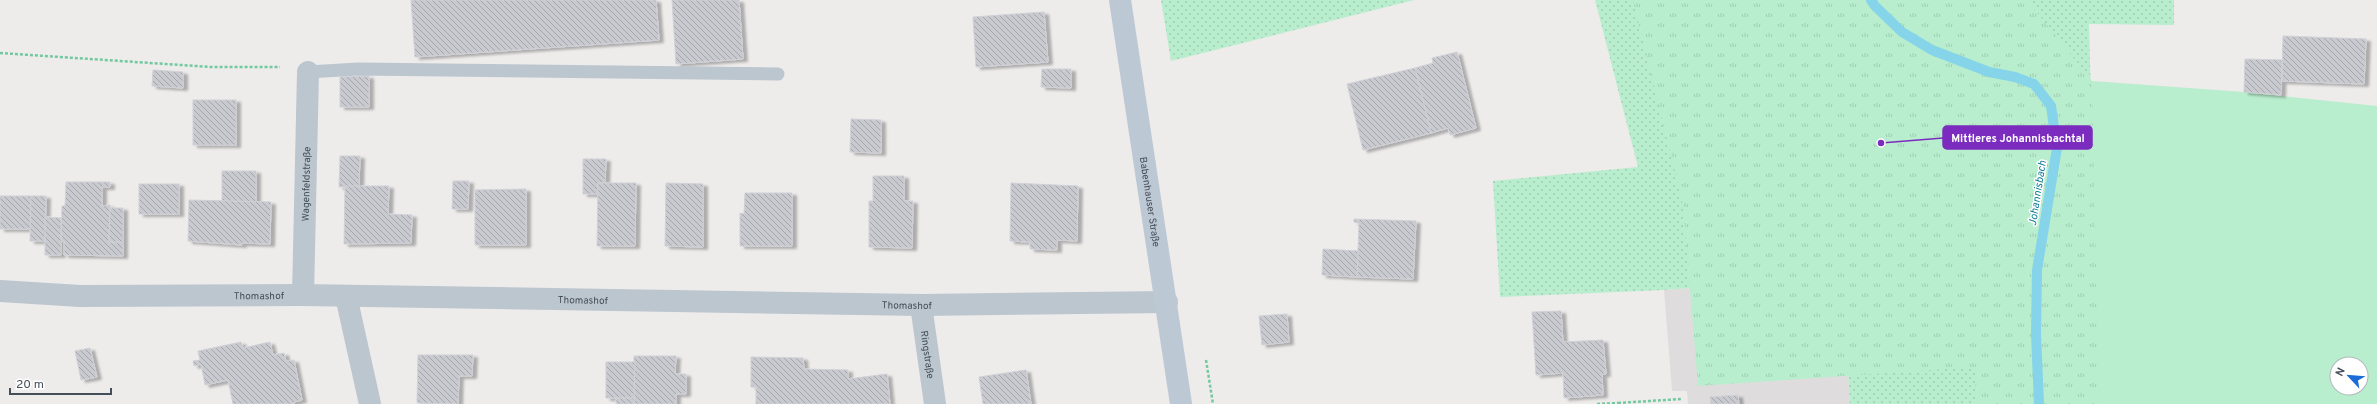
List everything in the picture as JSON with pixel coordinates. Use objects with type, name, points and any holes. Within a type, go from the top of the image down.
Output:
[{"type":"main road","name":"Babenhauser Straße","points":[[1120,0],[1182,404]]},
{"type":"street","name":"Wagenfeldstraße","points":[[303,295],[308,72]]},
{"type":"street","name":"Thomashof","points":[[0,291],[80,296],[303,295],[921,304],[1167,302]]},
{"type":"street","points":[[346,296],[370,404]]},
{"type":"street","name":"Ringstraße","points":[[921,304],[935,404]]},
{"type":"lane","points":[[308,72],[358,69],[778,74]]},
{"type":"path","points":[[0,53],[211,67],[288,67],[308,72]]},
{"type":"path","points":[[1597,404],[1681,399]]},
{"type":"shaded area","points":[[1842,276],[1850,404],[1688,404],[1687,391],[1672,391],[1664,290]]},
{"type":"green space","points":[[1161,0],[1414,0],[1171,61]]},
{"type":"green space","points":[[1595,0],[1792,0],[2004,404],[1850,404],[1842,276],[1664,290],[1500,297],[1493,181],[1638,167]]},
{"type":"green space","points":[[1633,0],[2027,0],[2092,81],[2109,404],[1976,404],[1975,367],[1698,386],[1683,205]]},
{"type":"green space","points":[[1886,0],[2174,0],[2174,25],[2089,24],[2099,404]]},
{"type":"green space","points":[[2092,81],[2244,92],[2377,106],[2377,404],[2099,404]]},
{"type":"building","points":[[411,0],[656,0],[659,40],[415,57]]},
{"type":"building","points":[[672,0],[739,0],[743,59],[676,64]]},
{"type":"building","points":[[1044,12],[1048,62],[976,67],[973,17]]},
{"type":"building","points":[[2283,36],[2366,39],[2364,84],[2282,81]]},
{"type":"building","points":[[1457,52],[1476,128],[1450,135],[1448,128],[1431,133],[1415,68],[1433,63],[1432,58]]},
{"type":"building","points":[[2245,59],[2282,60],[2281,95],[2244,92]]},
{"type":"building","points":[[1415,68],[1431,133],[1363,150],[1347,84]]},
{"type":"building","points":[[1042,69],[1071,69],[1071,88],[1041,87]]},
{"type":"building","points":[[153,70],[183,72],[183,88],[152,86]]},
{"type":"building","points":[[369,76],[369,107],[340,107],[340,77]]},
{"type":"building","points":[[193,100],[236,100],[236,145],[193,145]]},
{"type":"building","points":[[851,119],[881,120],[881,153],[850,152]]},
{"type":"building","points":[[340,156],[360,156],[359,186],[339,187]]},
{"type":"building","points":[[583,159],[606,159],[605,183],[598,183],[598,194],[583,194]]},
{"type":"building","points":[[222,171],[256,171],[256,202],[222,201]]},
{"type":"building","points":[[873,176],[904,176],[904,201],[913,201],[912,248],[869,247],[869,201],[873,201]]},
{"type":"building","points":[[453,181],[469,181],[468,209],[452,209]]},
{"type":"building","points":[[66,182],[110,182],[110,187],[102,187],[102,206],[110,205],[109,242],[123,242],[123,256],[64,255],[64,241],[61,241],[62,206],[65,206]]},
{"type":"building","points":[[598,183],[636,183],[635,246],[597,246]]},
{"type":"building","points":[[666,183],[703,184],[703,247],[665,246]]},
{"type":"building","points":[[1011,183],[1078,186],[1077,241],[1057,240],[1057,250],[1030,249],[1030,242],[1010,241]]},
{"type":"building","points":[[139,184],[179,184],[179,214],[139,214]]},
{"type":"building","points":[[345,186],[389,186],[388,214],[412,215],[411,243],[344,244]]},
{"type":"building","points":[[526,189],[526,245],[475,245],[475,190]]},
{"type":"building","points":[[745,193],[792,193],[792,246],[740,246],[740,213],[744,214]]},
{"type":"building","points":[[0,196],[31,196],[30,229],[0,229]]},
{"type":"building","points":[[31,196],[46,196],[45,241],[30,241]]},
{"type":"building","points":[[189,200],[271,202],[270,244],[242,243],[242,245],[188,241]]},
{"type":"building","points":[[110,208],[123,208],[123,242],[109,242]]},
{"type":"building","points":[[45,217],[61,218],[61,255],[45,255]]},
{"type":"building","points":[[1354,219],[1416,221],[1413,279],[1357,277],[1359,223],[1354,222]]},
{"type":"building","points":[[1323,249],[1358,251],[1357,277],[1322,275]]},
{"type":"building","points":[[1561,311],[1563,342],[1603,340],[1606,374],[1602,374],[1603,395],[1564,398],[1563,373],[1536,375],[1532,312]]},
{"type":"building","points":[[1287,314],[1289,342],[1262,345],[1259,316]]},
{"type":"building","points":[[241,342],[243,348],[270,342],[273,355],[284,353],[286,361],[294,360],[302,400],[294,402],[294,404],[233,404],[228,380],[205,385],[201,364],[194,366],[193,361],[200,360],[198,351]]},
{"type":"building","points":[[90,348],[97,377],[81,380],[75,351]]},
{"type":"building","points":[[418,355],[473,355],[472,376],[459,376],[458,404],[417,403]]},
{"type":"building","points":[[634,356],[676,356],[675,374],[686,374],[686,394],[676,394],[676,404],[634,404]]},
{"type":"building","points":[[751,357],[803,358],[804,369],[848,370],[848,379],[887,374],[890,404],[756,404],[756,387],[751,387]]},
{"type":"building","points":[[606,362],[635,362],[634,398],[606,398]]},
{"type":"building","points":[[1026,370],[1031,404],[983,404],[979,377]]},
{"type":"building","points":[[1738,395],[1739,404],[1711,404],[1710,397]]},
{"type":"building","points":[[616,398],[634,398],[634,404],[616,404]]},
{"type":"waterway","name":"Johannisbach","points":[[1871,0],[1875,6],[1902,32],[1932,50],[1989,72],[2015,77],[2034,84],[2051,106],[2057,148],[2037,270],[2036,334],[2039,404]]},
{"type":"place","name":"Mittleres Johannisbachtal","points":[[1881,143]]}]
